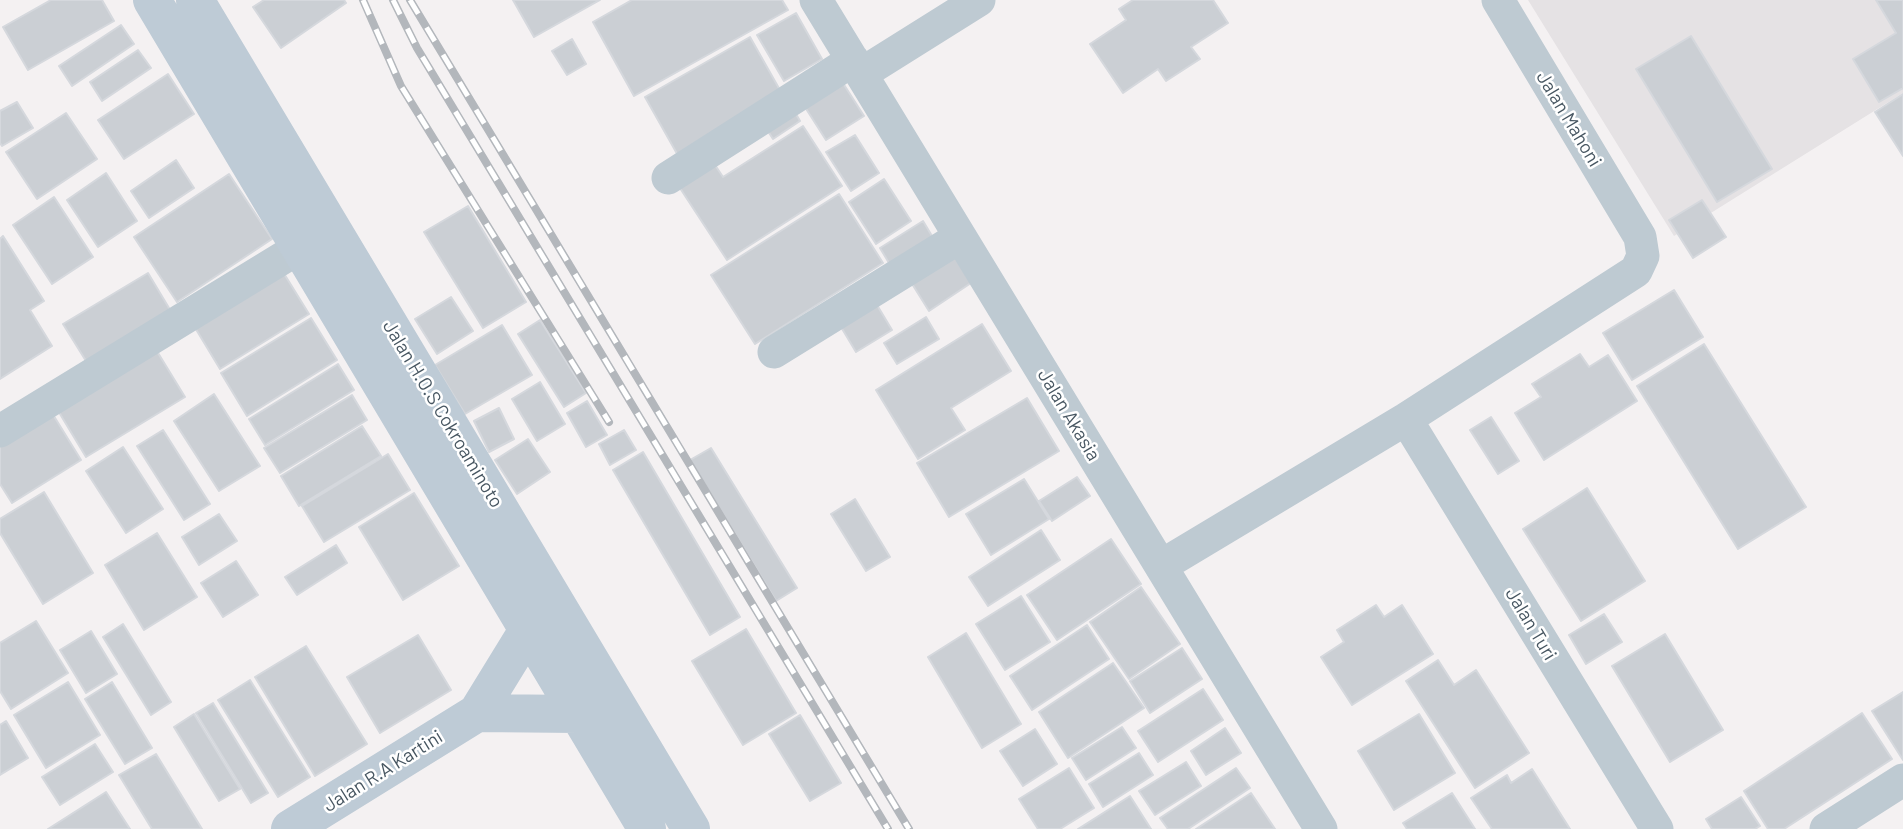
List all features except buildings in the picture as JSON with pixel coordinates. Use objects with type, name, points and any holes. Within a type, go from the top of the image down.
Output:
[{"type":"main road","name":"Jalan H.O.S Cokroaminoto","points":[[152,0],[647,829]]},
{"type":"main road","name":"Jalan H.O.S Cokroaminoto","points":[[195,0],[691,829]]},
{"type":"main road","points":[[477,713],[528,630]]},
{"type":"main road","points":[[477,713],[578,714]]},
{"type":"main road","name":"Jalan R.A Kartini","points":[[290,829],[477,713]]},
{"type":"street","name":"Jalan Akasia","points":[[816,0],[1321,829]]},
{"type":"street","points":[[668,178],[857,67],[979,0]]},
{"type":"street","name":"Jalan Mahoni","points":[[1406,419],[1636,271],[1643,256],[1640,237],[1498,0]]},
{"type":"street","points":[[774,352],[960,237]]},
{"type":"street","points":[[0,431],[299,248]]},
{"type":"street","points":[[1161,566],[1406,419]]},
{"type":"street","name":"Jalan Turi","points":[[1406,419],[1657,829]]},
{"type":"street","points":[[1826,829],[1903,779]]},
{"type":"shaded area","points":[[1528,0],[1903,0],[1903,93],[1674,236]]},
{"type":"railway","points":[[363,0],[401,86],[609,422]]},
{"type":"railway","points":[[393,0],[417,48],[888,829]]},
{"type":"railway","points":[[410,0],[909,829]]}]
